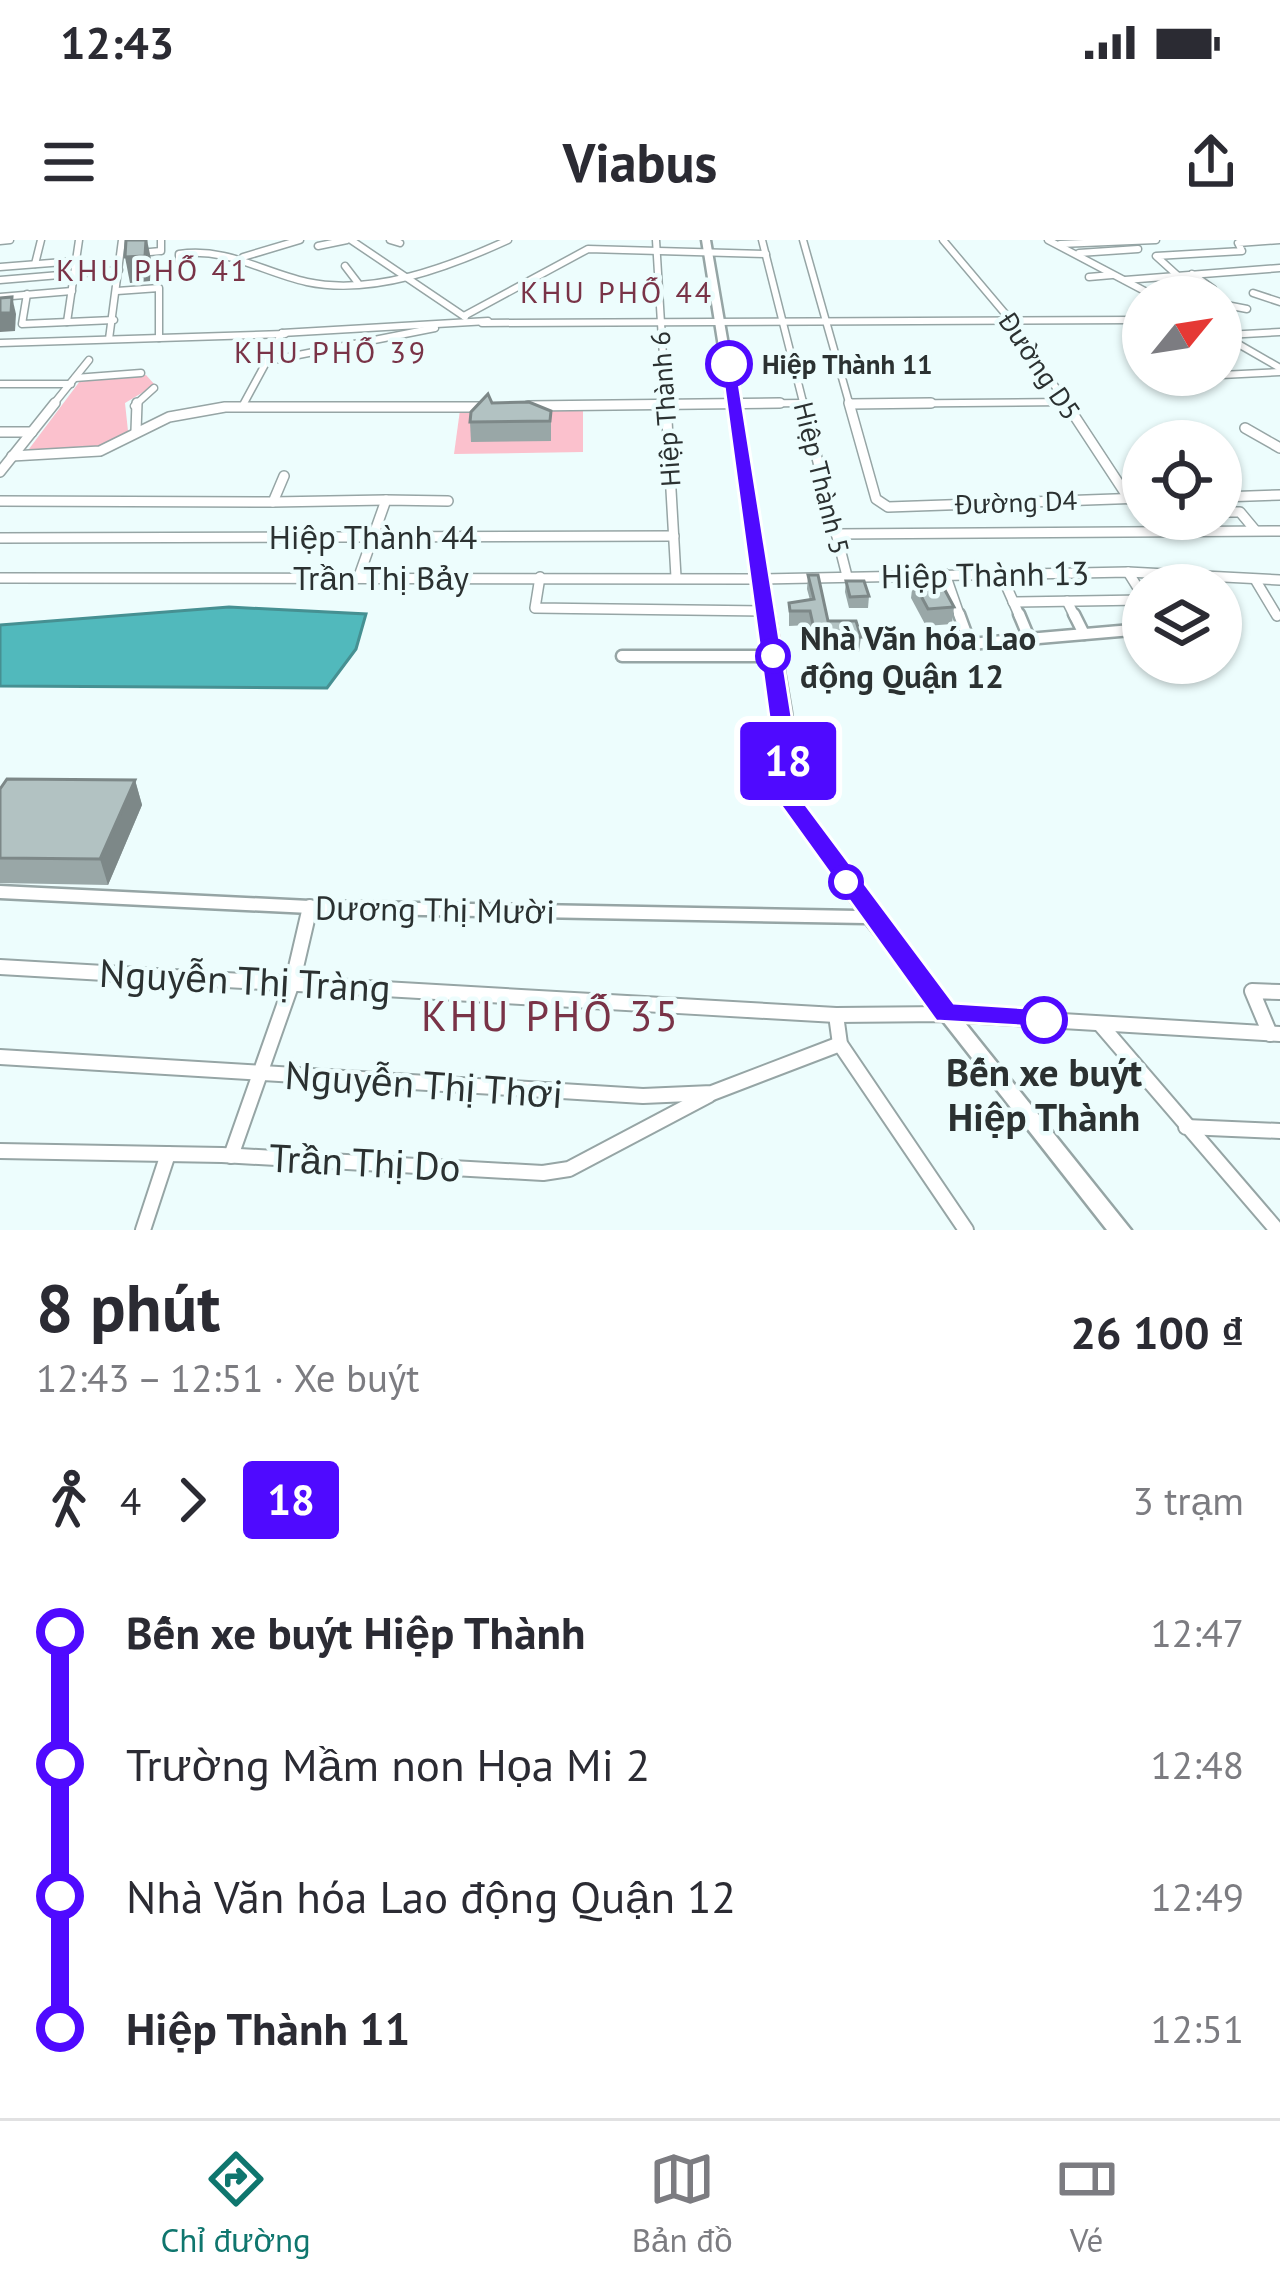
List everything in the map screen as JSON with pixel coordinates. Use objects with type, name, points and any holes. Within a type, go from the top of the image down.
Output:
[{"type":"main road","points":[[708,247],[716,323],[736,403],[793,806],[871,917],[1120,1230]]},
{"type":"main road","name":"Dương Thị Mười","points":[[0,892],[310,907],[871,917]]},
{"type":"street","points":[[0,241],[10,240]]},
{"type":"street","points":[[35,264],[41,240]]},
{"type":"street","points":[[67,322],[79,240]]},
{"type":"street","points":[[109,339],[122,240]]},
{"type":"street","points":[[121,254],[161,250],[161,240]]},
{"type":"street","points":[[240,257],[300,240]]},
{"type":"street","points":[[318,246],[349,240],[403,272],[416,288],[441,296],[471,323]]},
{"type":"street","points":[[390,240],[400,243]]},
{"type":"street","points":[[179,276],[179,254],[210,244],[312,282],[358,283],[508,240]]},
{"type":"street","name":"Hiệp Thành 6","points":[[656,240],[676,577]]},
{"type":"street","name":"Hiệp Thành 5","points":[[762,240],[847,576]]},
{"type":"street","points":[[803,240],[851,404],[1065,402]]},
{"type":"street","name":"Đường D5","points":[[943,240],[1013,323],[1122,488]]},
{"type":"street","points":[[1052,242],[1156,240]]},
{"type":"street","points":[[1219,241],[1232,251]]},
{"type":"street","points":[[1178,275],[1156,256],[1242,251],[1238,243],[1280,241]]},
{"type":"street","points":[[1052,242],[1122,278]]},
{"type":"street","points":[[464,316],[513,288],[570,266],[588,249],[656,253],[708,247],[766,254]]},
{"type":"street","points":[[1076,254],[1138,249]]},
{"type":"street","points":[[0,267],[76,261]]},
{"type":"street","points":[[345,266],[358,283]]},
{"type":"street","points":[[1167,276],[1280,268]]},
{"type":"street","points":[[0,281],[119,272]]},
{"type":"street","points":[[1089,277],[1115,275]]},
{"type":"street","points":[[117,291],[160,288],[159,338]]},
{"type":"street","points":[[0,297],[72,291]]},
{"type":"street","points":[[1253,293],[1270,302]]},
{"type":"street","points":[[27,294],[22,324],[114,320]]},
{"type":"street","points":[[1242,303],[1280,302]]},
{"type":"street","points":[[0,344],[471,323],[1122,320]]},
{"type":"street","points":[[268,361],[446,324]]},
{"type":"street","points":[[1242,333],[1280,332]]},
{"type":"street","points":[[243,405],[282,334]]},
{"type":"street","points":[[1242,346],[1280,370]]},
{"type":"street","points":[[0,472],[89,361]]},
{"type":"street","points":[[1242,373],[1280,370]]},
{"type":"street","points":[[0,384],[141,373]]},
{"type":"street","points":[[136,431],[134,406],[154,388]]},
{"type":"street","points":[[12,456],[100,451],[184,413],[243,405],[803,403]]},
{"type":"street","name":"Đường D4","points":[[851,404],[872,492],[888,507],[1122,499]]},
{"type":"street","points":[[1245,428],[1280,448]]},
{"type":"street","points":[[0,432],[32,432]]},
{"type":"street","points":[[273,502],[284,476]]},
{"type":"street","points":[[1242,496],[1280,495]]},
{"type":"street","points":[[359,576],[386,500]]},
{"type":"street","points":[[0,501],[448,501]]},
{"type":"street","points":[[1242,514],[1255,530]]},
{"type":"street","points":[[836,534],[1280,531]]},
{"type":"street","name":"Hiệp Thành 44","points":[[0,538],[674,536]]},
{"type":"street","name":"Hiệp Thành 13","points":[[762,578],[1122,572]]},
{"type":"street","points":[[945,574],[970,644],[1122,631]]},
{"type":"street","points":[[1000,574],[1029,638]]},
{"type":"street","points":[[540,577],[535,608],[766,610]]},
{"type":"street","name":"Trần Thị Bảy","points":[[0,578],[762,578]]},
{"type":"street","name":"Hiệp Thành 13","points":[[1242,579],[1280,580]]},
{"type":"street","points":[[1256,580],[1277,616]]},
{"type":"street","points":[[1013,602],[1122,599]]},
{"type":"street","points":[[1067,601],[1084,634]]},
{"type":"street","points":[[622,656],[773,656]]},
{"type":"street","points":[[231,1156],[293,980],[310,907]]},
{"type":"street","name":"Nguyễn Thị Tràng","points":[[0,967],[293,980],[836,1015],[946,1013],[1275,1034]]},
{"type":"street","points":[[1275,1034],[1252,991],[1280,992]]},
{"type":"street","points":[[836,1015],[840,1044],[966,1230]]},
{"type":"street","points":[[1100,1024],[1277,1230]]},
{"type":"street","name":"Nguyễn Thị Thơi","points":[[0,1058],[573,1094],[712,1093],[840,1044]]},
{"type":"street","name":"Trần Thị Do","points":[[0,1151],[231,1156],[542,1173],[583,1162],[712,1093]]},
{"type":"street","points":[[1186,1127],[1280,1132]]},
{"type":"street","points":[[143,1230],[168,1154]]},
{"type":"shaded area","points":[[146,375],[155,385],[125,403],[128,431],[117,438],[80,450],[29,449],[80,381]]},
{"type":"shaded area","points":[[583,409],[583,452],[454,454],[460,410]]},
{"type":"water","points":[[229,607],[366,614],[356,649],[327,688],[0,686],[0,625]]},
{"type":"building","points":[[126,240],[146,240],[145,256],[125,257]]},
{"type":"building","points":[[12,297],[11,313],[0,313],[0,298]]},
{"type":"building","points":[[488,394],[492,403],[529,402],[551,411],[550,421],[470,422],[471,412]]},
{"type":"building","points":[[808,575],[818,575],[828,621],[856,621],[861,637],[816,638],[810,611],[790,611],[789,603],[814,599]]},
{"type":"building","points":[[939,579],[954,607],[928,609],[913,581]]},
{"type":"building","points":[[846,581],[864,581],[869,596],[850,597]]},
{"type":"building","points":[[7,779],[135,780],[100,859],[0,858],[0,789]]},
{"type":"bus line","name":"18","points":[[729,364],[784,712],[793,806],[946,1013],[1044,1020]]},
{"type":"place","name":"Hiệp Thành 11","points":[[729,364]]},
{"type":"place","name":"Nhà Văn hóa Lao động Quận 12","points":[[773,656]]},
{"type":"place","name":"Bến xe buýt Hiệp Thành","points":[[1044,1020]]},
{"type":"district","name":"KHU PHỐ 41","points":[[153,269]]},
{"type":"district","name":"KHU PHỐ 44","points":[[617,291]]},
{"type":"district","name":"KHU PHỐ 39","points":[[331,351]]},
{"type":"district","name":"KHU PHỐ 35","points":[[551,1015]]}]
